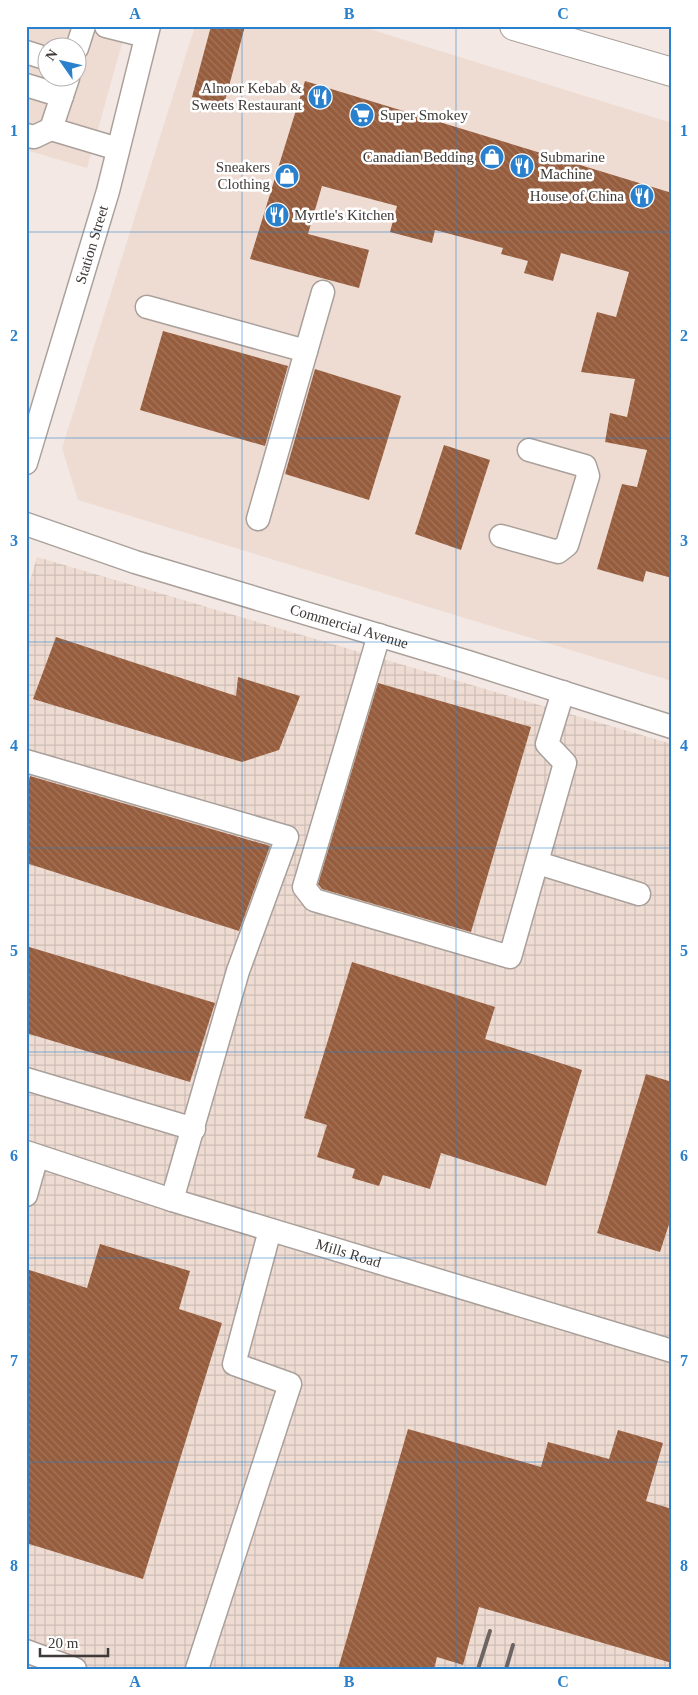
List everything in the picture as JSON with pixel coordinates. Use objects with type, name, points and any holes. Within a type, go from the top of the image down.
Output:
[{"type":"main road","points":[[514,26],[672,72]]},
{"type":"street","points":[[80,38],[84,26]]},
{"type":"street","points":[[106,26],[147,31]]},
{"type":"street","name":"Station Street","points":[[26,462],[108,191],[147,31]]},
{"type":"street","points":[[26,52],[38,56]]},
{"type":"street","points":[[51,129],[65,88]]},
{"type":"street","points":[[26,135],[34,137],[51,129],[118,149]]},
{"type":"street","points":[[258,519],[323,292]]},
{"type":"street","points":[[147,307],[306,351]]},
{"type":"street","points":[[500,536],[558,552],[567,545],[588,476],[585,466],[529,450]]},
{"type":"street","name":"Commercial Avenue","points":[[26,524],[135,562],[379,635],[672,727]]},
{"type":"street","points":[[379,635],[304,887],[314,900],[510,957],[565,763],[547,744],[563,692]]},
{"type":"street","points":[[26,762],[288,838],[238,971],[172,1200]]},
{"type":"street","points":[[538,863],[639,894]]},
{"type":"street","points":[[26,1079],[194,1129]]},
{"type":"street","points":[[26,1195],[32,1154]]},
{"type":"street","name":"Mills Road","points":[[32,1154],[172,1200],[672,1351]]},
{"type":"street","points":[[196,1669],[290,1384],[234,1364],[270,1230]]},
{"type":"street","points":[[26,1651],[75,1669]]},
{"type":"shaded area","points":[[26,26],[127,26],[87,168],[26,150]]},
{"type":"shaded area","points":[[195,26],[360,26],[672,123],[672,681],[78,500],[62,448]]},
{"type":"shaded area","points":[[37,557],[672,744],[672,1669],[26,1669],[26,594]]},
{"type":"building","points":[[211,26],[245,26],[224,105],[192,97]]},
{"type":"building","points":[[305,81],[672,193],[672,578],[646,571],[643,582],[597,569],[622,484],[637,487],[647,450],[605,442],[610,413],[627,417],[635,379],[581,372],[597,312],[616,317],[629,272],[561,253],[553,281],[524,273],[528,261],[501,254],[503,248],[435,230],[432,243],[390,232],[397,206],[322,186],[308,234],[369,250],[359,288],[250,259]]},
{"type":"building","points":[[163,331],[288,366],[265,446],[140,410]]},
{"type":"building","points":[[315,369],[401,396],[369,500],[285,474]]},
{"type":"building","points":[[444,445],[490,460],[461,550],[415,534]]},
{"type":"building","points":[[56,637],[236,696],[238,677],[300,696],[279,750],[242,762],[33,699]]},
{"type":"building","points":[[378,683],[531,727],[471,932],[322,889],[318,884]]},
{"type":"building","points":[[30,776],[270,846],[239,931],[26,863],[26,789]]},
{"type":"building","points":[[26,946],[215,1003],[190,1082],[26,1033]]},
{"type":"building","points":[[352,962],[495,1007],[485,1039],[582,1070],[546,1186],[441,1153],[430,1189],[383,1175],[379,1186],[352,1178],[355,1169],[317,1157],[327,1125],[304,1118]]},
{"type":"building","points":[[646,1074],[672,1082],[672,1215],[660,1252],[597,1233]]},
{"type":"building","points":[[100,1244],[190,1271],[179,1309],[222,1323],[143,1579],[26,1543],[26,1269],[87,1288]]},
{"type":"building","points":[[408,1429],[541,1467],[548,1442],[609,1459],[618,1430],[663,1443],[646,1501],[672,1509],[672,1663],[479,1607],[463,1665],[437,1657],[434,1669],[338,1669]]},
{"type":"railway","points":[[478,1669],[490,1631]]},
{"type":"railway","points":[[506,1669],[513,1645]]},
{"type":"place","name":"Alnoor Kebab & Sweets Restaurant","points":[[320,97]]},
{"type":"place","name":"Super Smokey","points":[[362,115]]},
{"type":"place","name":"Canadian Bedding","points":[[492,157]]},
{"type":"place","name":"Submarine Machine","points":[[522,166]]},
{"type":"place","name":"Sneakers Clothing","points":[[287,176]]},
{"type":"place","name":"House of China","points":[[642,196]]},
{"type":"place","name":"Myrtle's Kitchen","points":[[277,215]]}]
